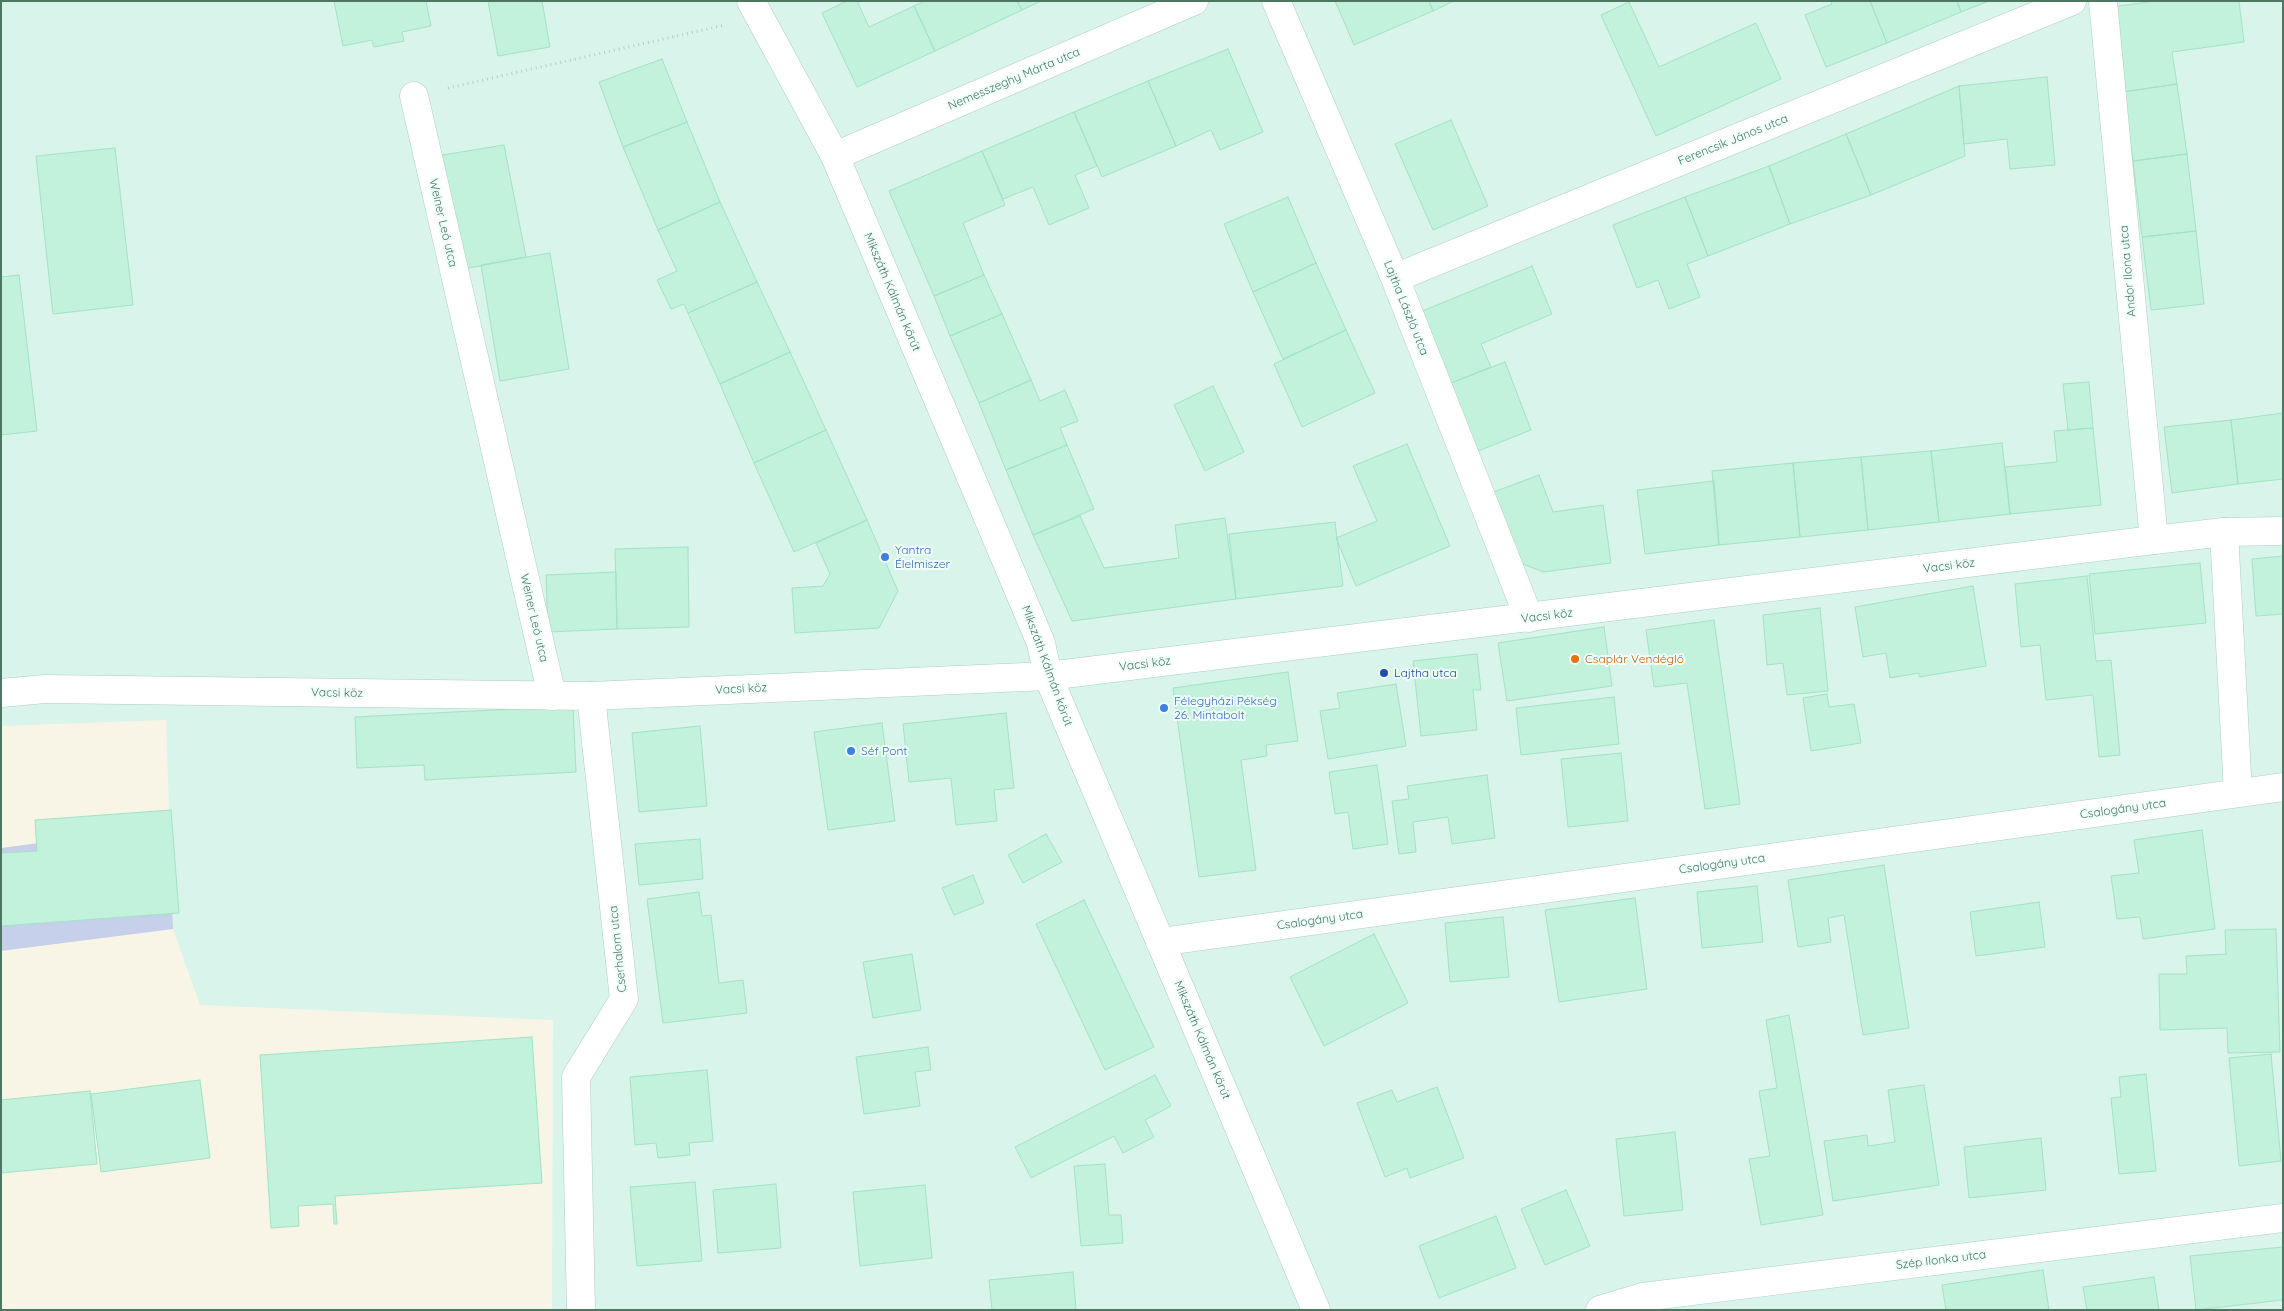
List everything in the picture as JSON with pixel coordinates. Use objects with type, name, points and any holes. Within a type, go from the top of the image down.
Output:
[{"type":"street","name":"Nemesszeghy Márta utca","points":[[835,156],[1194,1]]},
{"type":"street","name":"Lajtha László utca","points":[[1276,1],[1395,278],[1528,618]]},
{"type":"street","name":"Ferencsik János utca","points":[[1395,278],[2072,1]]},
{"type":"street","name":"Andor Ilona utca","points":[[2103,1],[2154,540]]},
{"type":"street","name":"Mikszáth Kálmán körút","points":[[755,9],[835,156],[1041,643],[1048,676],[1316,1310]]},
{"type":"street","name":"Weiner Leó utca","points":[[414,96],[552,696]]},
{"type":"street","name":"Vacsi köz","points":[[1,693],[45,689],[591,696],[1048,676],[2154,540],[2224,532],[2283,530]]},
{"type":"street","points":[[2224,532],[2238,793]]},
{"type":"street","name":"Cserhalom utca","points":[[581,1310],[576,1078],[624,999],[591,696]]},
{"type":"street","name":"Csalogány utca","points":[[1160,942],[2283,786]]},
{"type":"street","name":"Szép Ilonka utca","points":[[1600,1310],[1643,1297],[2283,1218]]},
{"type":"path","points":[[414,96],[755,9]]},
{"type":"shaded area","points":[[1,1],[2283,1],[2283,1310],[1,1310]]},
{"type":"shaded area","points":[[166,720],[173,929],[200,1005],[553,1020],[552,1310],[1,1310],[1,726]]},
{"type":"shaded area","points":[[169,826],[173,929],[1,951],[1,848]]},
{"type":"building","points":[[334,1],[426,1],[431,26],[402,32],[404,41],[374,47],[372,40],[343,46]]},
{"type":"building","points":[[488,1],[542,1],[550,47],[498,56]]},
{"type":"building","points":[[847,1],[857,1],[869,27],[914,6],[935,51],[857,87],[822,13]]},
{"type":"building","points":[[925,1],[1017,1],[1022,10],[935,51],[914,6]]},
{"type":"building","points":[[1017,1],[1041,1],[1022,10]]},
{"type":"building","points":[[1335,1],[1429,1],[1433,11],[1354,45]]},
{"type":"building","points":[[1429,1],[1454,1],[1433,11]]},
{"type":"building","points":[[1831,1],[1870,1],[1887,43],[1826,67],[1805,15],[1832,4]]},
{"type":"building","points":[[1870,1],[1957,1],[1961,12],[1887,43]]},
{"type":"building","points":[[1957,1],[1989,1],[1961,12]]},
{"type":"building","points":[[2155,1],[2239,1],[2244,42],[2172,52],[2177,84],[2123,92],[2112,7]]},
{"type":"building","points":[[1629,2],[1659,67],[1756,23],[1781,79],[1656,136],[1601,15]]},
{"type":"building","points":[[1228,49],[1263,132],[1220,150],[1211,130],[1176,146],[1148,81]]},
{"type":"building","points":[[662,59],[687,122],[623,147],[599,82]]},
{"type":"building","points":[[2047,77],[2055,165],[2010,169],[2007,139],[1964,144],[1959,86]]},
{"type":"building","points":[[1148,81],[1176,146],[1102,177],[1074,112]]},
{"type":"building","points":[[2177,84],[2187,154],[2133,161],[2123,92]]},
{"type":"building","points":[[1959,86],[1965,156],[1871,195],[1846,134]]},
{"type":"building","points":[[1074,112],[1097,166],[1075,175],[1089,208],[1049,225],[1033,187],[1003,199],[982,151]]},
{"type":"building","points":[[1451,120],[1488,206],[1433,230],[1395,144]]},
{"type":"building","points":[[687,122],[720,202],[658,230],[623,147]]},
{"type":"building","points":[[1846,134],[1871,195],[1790,224],[1769,166]]},
{"type":"building","points":[[504,145],[526,257],[459,270],[437,156]]},
{"type":"building","points":[[115,148],[133,305],[53,314],[36,156]]},
{"type":"building","points":[[982,151],[1005,205],[963,223],[984,275],[934,296],[889,191]]},
{"type":"building","points":[[2187,154],[2196,231],[2142,237],[2133,161]]},
{"type":"building","points":[[1769,166],[1790,224],[1708,256],[1685,197]]},
{"type":"building","points":[[1288,197],[1316,263],[1253,292],[1224,224]]},
{"type":"building","points":[[1685,197],[1708,256],[1687,264],[1700,297],[1669,309],[1658,280],[1637,288],[1613,225]]},
{"type":"building","points":[[720,202],[757,282],[688,313],[684,304],[671,309],[657,280],[677,271],[658,230]]},
{"type":"building","points":[[2196,231],[2204,304],[2151,310],[2142,237]]},
{"type":"building","points":[[550,253],[569,369],[500,381],[481,265]]},
{"type":"building","points":[[1316,263],[1346,330],[1283,359],[1253,292]]},
{"type":"building","points":[[1532,266],[1552,314],[1481,344],[1491,367],[1451,383],[1420,312]]},
{"type":"building","points":[[19,275],[37,431],[1,435],[1,277]]},
{"type":"building","points":[[984,275],[1002,314],[950,336],[934,296]]},
{"type":"building","points":[[757,282],[790,352],[720,384],[688,313]]},
{"type":"building","points":[[1002,314],[1031,380],[979,403],[950,336]]},
{"type":"building","points":[[1346,330],[1375,393],[1302,427],[1274,364]]},
{"type":"building","points":[[790,352],[826,430],[754,463],[720,384]]},
{"type":"building","points":[[1505,362],[1531,430],[1478,451],[1451,383]]},
{"type":"building","points":[[1031,380],[1040,401],[1065,390],[1078,421],[1060,428],[1067,445],[1006,470],[979,403]]},
{"type":"building","points":[[2089,382],[2093,428],[2068,430],[2063,384]]},
{"type":"building","points":[[1213,386],[1244,452],[1205,471],[1174,405]]},
{"type":"building","points":[[2283,413],[2283,479],[2238,484],[2231,420]]},
{"type":"building","points":[[2231,420],[2238,484],[2172,493],[2164,427]]},
{"type":"building","points":[[2093,428],[2101,505],[2010,514],[2005,467],[2057,462],[2054,431]]},
{"type":"building","points":[[826,430],[867,520],[794,552],[754,463]]},
{"type":"building","points":[[2002,443],[2010,514],[1939,522],[1931,451]]},
{"type":"building","points":[[1407,444],[1450,546],[1356,586],[1336,538],[1377,521],[1353,466]]},
{"type":"building","points":[[1067,445],[1094,509],[1033,535],[1006,470]]},
{"type":"building","points":[[1931,451],[1939,522],[1868,530],[1861,457]]},
{"type":"building","points":[[1861,457],[1868,530],[1800,537],[1793,463]]},
{"type":"building","points":[[1793,463],[1800,537],[1719,545],[1712,471]]},
{"type":"building","points":[[1539,475],[1553,512],[1603,505],[1611,563],[1543,572],[1518,562],[1491,493]]},
{"type":"building","points":[[1714,481],[1719,545],[1645,554],[1637,490]]},
{"type":"building","points":[[1080,516],[1104,568],[1179,558],[1175,525],[1225,518],[1236,599],[1072,621],[1033,535]]},
{"type":"building","points":[[867,520],[898,591],[879,628],[795,633],[792,588],[823,586],[830,574],[816,543]]},
{"type":"building","points":[[1335,522],[1343,586],[1236,599],[1229,534]]},
{"type":"building","points":[[688,547],[689,627],[617,629],[615,549]]},
{"type":"building","points":[[2283,556],[2283,614],[2256,616],[2252,559]]},
{"type":"building","points":[[2200,563],[2206,623],[2095,634],[2089,574]]},
{"type":"building","points":[[616,572],[617,629],[548,632],[546,575]]},
{"type":"building","points":[[2087,576],[2096,661],[2111,660],[2120,755],[2099,757],[2093,695],[2046,700],[2040,645],[2021,647],[2015,584]]},
{"type":"building","points":[[1973,586],[1986,666],[1919,677],[1919,673],[1890,678],[1886,653],[1863,657],[1855,607]]},
{"type":"building","points":[[1820,608],[1828,691],[1787,695],[1783,663],[1767,665],[1763,615]]},
{"type":"building","points":[[1714,620],[1740,804],[1705,809],[1687,683],[1654,687],[1646,630]]},
{"type":"building","points":[[1604,627],[1612,686],[1507,701],[1498,643]]},
{"type":"building","points":[[1477,654],[1481,690],[1473,690],[1477,730],[1421,736],[1413,661]]},
{"type":"building","points":[[1288,672],[1298,741],[1266,745],[1267,756],[1241,760],[1256,870],[1199,877],[1173,688]]},
{"type":"building","points":[[1396,684],[1406,746],[1328,759],[1320,711],[1340,708],[1337,693]]},
{"type":"building","points":[[1827,694],[1829,707],[1854,704],[1861,743],[1811,751],[1803,698]]},
{"type":"building","points":[[1614,697],[1619,744],[1521,755],[1516,708]]},
{"type":"building","points":[[573,706],[576,772],[425,780],[424,765],[357,768],[355,717]]},
{"type":"building","points":[[1006,713],[1014,788],[994,790],[997,821],[956,825],[951,778],[909,782],[903,724]]},
{"type":"building","points":[[882,723],[895,821],[828,830],[814,732]]},
{"type":"building","points":[[700,726],[707,806],[639,812],[632,733]]},
{"type":"building","points":[[1621,753],[1628,821],[1568,827],[1561,759]]},
{"type":"building","points":[[1377,765],[1388,844],[1353,849],[1348,812],[1335,814],[1329,772]]},
{"type":"building","points":[[1487,775],[1495,838],[1452,844],[1448,817],[1413,822],[1416,852],[1399,854],[1392,801],[1409,799],[1407,786]]},
{"type":"building","points":[[171,810],[179,913],[1,926],[1,853],[37,851],[35,820]]},
{"type":"building","points":[[2202,830],[2215,929],[2143,939],[2140,917],[2117,919],[2111,876],[2139,873],[2134,840]]},
{"type":"building","points":[[1046,834],[1062,862],[1023,883],[1008,855]]},
{"type":"building","points":[[700,839],[703,879],[639,885],[635,844]]},
{"type":"building","points":[[1884,865],[1909,1028],[1863,1035],[1844,915],[1828,918],[1831,942],[1798,947],[1788,880]]},
{"type":"building","points":[[973,875],[984,903],[954,915],[942,888]]},
{"type":"building","points":[[1757,886],[1763,942],[1702,948],[1697,892]]},
{"type":"building","points":[[699,892],[702,916],[711,915],[719,983],[743,980],[747,1013],[663,1023],[647,899]]},
{"type":"building","points":[[1635,898],[1647,989],[1559,1002],[1545,910]]},
{"type":"building","points":[[1084,900],[1154,1047],[1105,1070],[1036,924]]},
{"type":"building","points":[[2039,902],[2045,947],[1976,956],[1970,912]]},
{"type":"building","points":[[1503,917],[1509,977],[1450,982],[1445,923]]},
{"type":"building","points":[[2276,929],[2280,1052],[2228,1053],[2227,1028],[2160,1030],[2159,974],[2187,974],[2186,956],[2226,954],[2225,930]]},
{"type":"building","points":[[1374,934],[1408,1003],[1324,1046],[1290,977]]},
{"type":"building","points":[[912,954],[921,1010],[873,1018],[863,962]]},
{"type":"building","points":[[1789,1015],[1823,1215],[1761,1225],[1749,1159],[1770,1156],[1759,1091],[1777,1088],[1766,1020]]},
{"type":"building","points":[[532,1037],[542,1183],[335,1196],[337,1224],[334,1224],[333,1204],[298,1206],[299,1226],[271,1228],[260,1055]]},
{"type":"building","points":[[928,1047],[931,1070],[915,1072],[920,1106],[864,1114],[856,1057]]},
{"type":"building","points":[[2271,1054],[2281,1161],[2239,1166],[2229,1058]]},
{"type":"building","points":[[707,1070],[713,1141],[689,1143],[690,1155],[658,1158],[656,1143],[635,1145],[630,1077]]},
{"type":"building","points":[[2146,1074],[2156,1171],[2119,1174],[2111,1098],[2121,1097],[2119,1077]]},
{"type":"building","points":[[1155,1075],[1171,1106],[1145,1120],[1154,1137],[1123,1153],[1114,1136],[1031,1178],[1015,1147]]},
{"type":"building","points":[[200,1080],[210,1158],[101,1172],[91,1094]]},
{"type":"building","points":[[1924,1085],[1939,1185],[1833,1201],[1824,1141],[1867,1135],[1868,1146],[1895,1142],[1888,1090]]},
{"type":"building","points":[[1437,1087],[1464,1158],[1410,1178],[1407,1168],[1385,1177],[1357,1103],[1392,1090],[1397,1102]]},
{"type":"building","points":[[90,1091],[97,1164],[1,1173],[1,1100]]},
{"type":"building","points":[[1675,1132],[1683,1210],[1624,1216],[1616,1139]]},
{"type":"building","points":[[2041,1138],[2046,1190],[1969,1198],[1964,1147]]},
{"type":"building","points":[[1105,1164],[1109,1215],[1121,1215],[1123,1243],[1081,1246],[1074,1166]]},
{"type":"building","points":[[695,1182],[702,1261],[637,1266],[630,1187]]},
{"type":"building","points":[[776,1184],[781,1248],[718,1253],[713,1190]]},
{"type":"building","points":[[925,1185],[932,1258],[860,1266],[853,1192]]},
{"type":"building","points":[[1566,1190],[1590,1246],[1545,1265],[1521,1209]]},
{"type":"building","points":[[1496,1216],[1516,1268],[1439,1298],[1419,1246]]},
{"type":"building","points":[[2283,1247],[2283,1300],[2196,1310],[2190,1256]]},
{"type":"building","points":[[2043,1270],[2049,1310],[1946,1310],[1942,1285]]},
{"type":"building","points":[[1073,1272],[1076,1310],[992,1310],[989,1280]]},
{"type":"building","points":[[2154,1277],[2159,1310],[2087,1310],[2083,1287]]},
{"type":"place","name":"Yantra Élelmiszer","points":[[885,557]]},
{"type":"place","name":"Csaplár Vendéglő","points":[[1575,659]]},
{"type":"place","name":"Lajtha utca","points":[[1384,673]]},
{"type":"place","name":"Félegyházi Pékség 26. Mintabolt","points":[[1164,708]]},
{"type":"place","name":"Séf Pont","points":[[851,751]]}]
